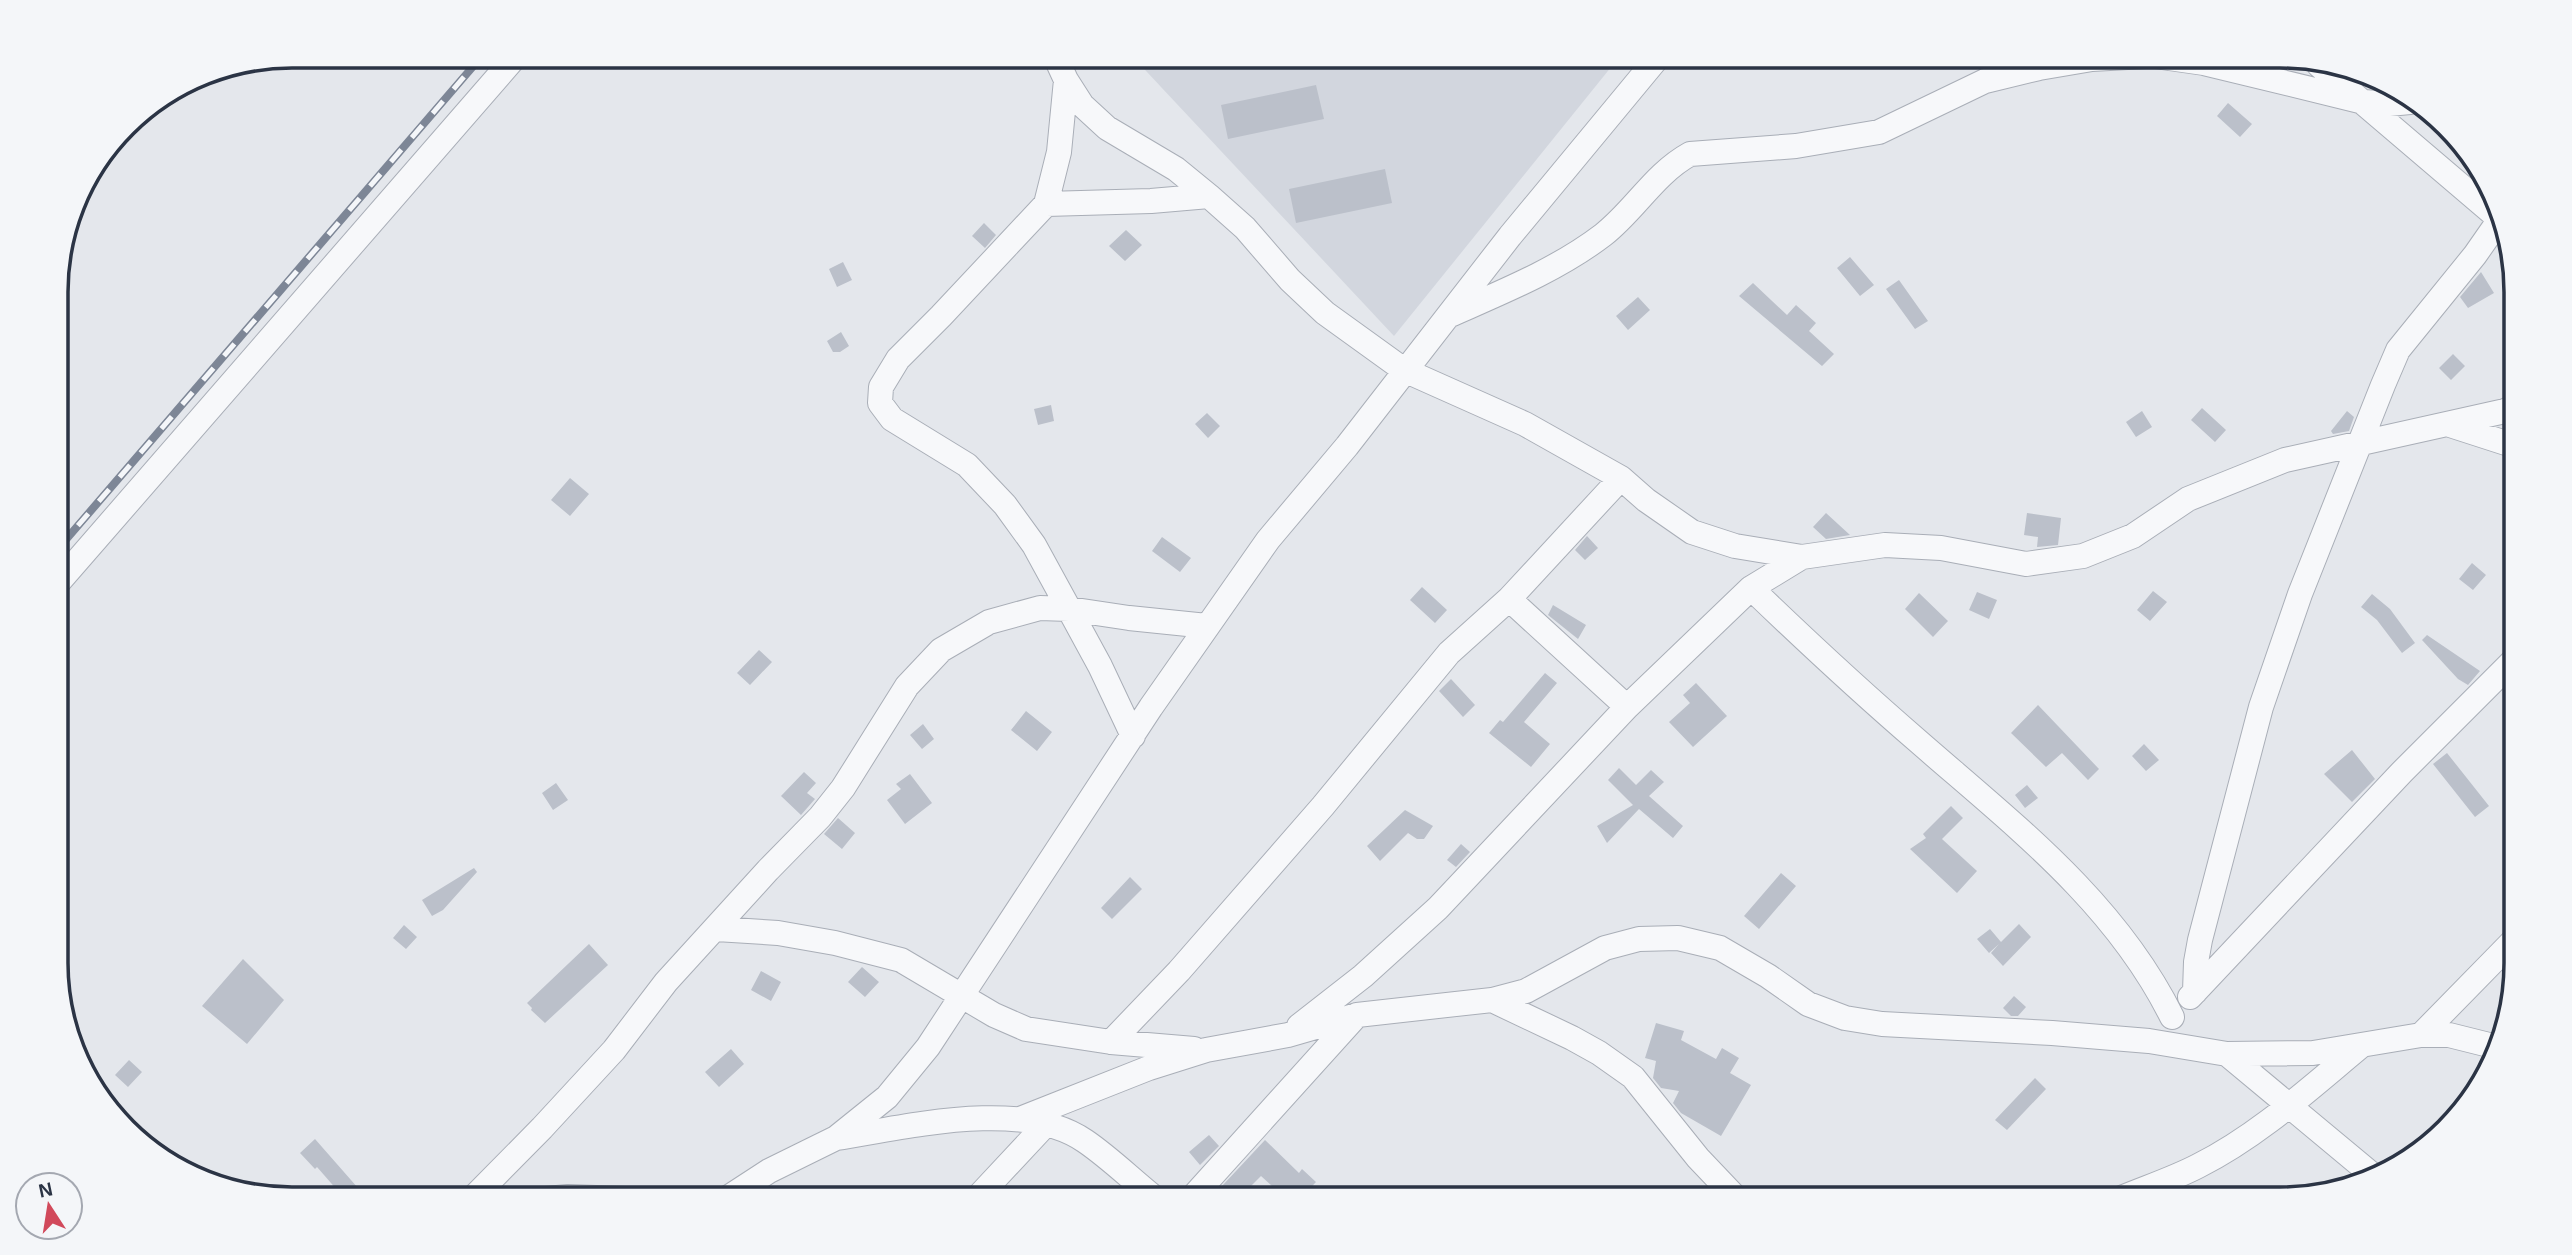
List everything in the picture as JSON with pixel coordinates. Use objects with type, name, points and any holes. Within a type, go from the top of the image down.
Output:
[{"type":"street","points":[[69,571],[506,68]]},
{"type":"street","points":[[1060,68],[1082,105],[1107,128],[1176,169],[1245,229],[1290,280],[1325,313],[1405,370],[1525,424],[1621,478],[1646,500],[1692,532],[1735,546],[1802,557],[1885,545],[1941,548],[2026,564],[2083,556],[2133,536],[2188,499],[2285,460],[2504,411]]},
{"type":"street","points":[[745,1187],[769,1171],[836,1138],[887,1097],[928,1047],[1133,736],[1268,540],[1347,446],[1446,317],[1649,68]]},
{"type":"street","points":[[1446,317],[1568,260],[1606,233],[1651,184],[1675,162],[1690,154],[1796,146],[1878,132],[1985,81],[2039,68]]},
{"type":"street","points":[[2225,68],[2364,102],[2400,103]]},
{"type":"street","points":[[2331,75],[2488,209]]},
{"type":"street","points":[[1066,80],[1059,152],[1046,204],[898,359],[881,387],[880,403],[892,419],[967,465],[1005,505],[1034,545],[1100,666],[1133,736]]},
{"type":"street","points":[[1046,204],[1151,201],[1209,196]]},
{"type":"street","points":[[2195,992],[2200,940],[2261,707],[2300,594],[2398,351],[2494,228]]},
{"type":"street","points":[[2446,424],[2504,442]]},
{"type":"street","points":[[1111,1042],[1179,971],[1289,846],[1450,653],[1509,599],[1621,478]]},
{"type":"street","points":[[1288,1035],[1363,976],[1438,908],[1627,707],[1751,588],[1802,557]]},
{"type":"street","points":[[1751,588],[1850,682],[2012,824],[2078,886],[2110,920],[2139,958],[2172,1017]]},
{"type":"street","points":[[1509,599],[1627,707]]},
{"type":"street","points":[[484,1187],[605,1059],[666,982],[820,817],[843,788],[907,686],[941,650],[989,622],[1040,608],[1208,626]]},
{"type":"street","points":[[2148,1041],[2402,772],[2504,670]]},
{"type":"street","points":[[716,929],[778,933],[835,943],[901,960],[993,1015],[1026,1029],[1111,1042],[1206,1050]]},
{"type":"street","points":[[1020,1119],[1149,1068],[1206,1050],[1288,1035],[1357,1015],[1492,1000],[1526,991],[1605,948],[1639,939],[1678,938],[1720,948],[1768,976],[1808,1004],[1845,1018],[1882,1024],[2148,1041],[2227,1054],[2313,1053],[2421,1035],[2449,1035],[2488,1045]]},
{"type":"street","points":[[2421,1035],[2504,950]]},
{"type":"street","points":[[1492,1000],[1600,1053],[1633,1077],[1698,1158],[1725,1186]]},
{"type":"street","points":[[1202,1187],[1357,1015]]},
{"type":"street","points":[[2150,1186],[2224,1152],[2287,1106],[2365,1043]]},
{"type":"street","points":[[2227,1054],[2366,1169]]},
{"type":"street","points":[[836,1138],[941,1121],[1020,1119],[1047,1123],[1084,1140],[1141,1187]]},
{"type":"street","points":[[988,1187],[1047,1123]]},
{"type":"shaded area","points":[[1143,68],[1610,68],[1394,336]]},
{"type":"building","points":[[1316,85],[1324,119],[1228,139],[1221,105]]},
{"type":"building","points":[[2228,103],[2252,124],[2240,137],[2217,116]]},
{"type":"building","points":[[1385,169],[1392,203],[1296,223],[1289,189]]},
{"type":"building","points":[[984,223],[996,235],[985,248],[972,236]]},
{"type":"building","points":[[1126,230],[1142,245],[1125,261],[1109,246]]},
{"type":"building","points":[[1850,257],[1874,285],[1860,296],[1837,268]]},
{"type":"building","points":[[843,262],[852,280],[837,287],[829,269]]},
{"type":"building","points":[[2481,272],[2494,293],[2468,308],[2460,297]]},
{"type":"building","points":[[1899,280],[1928,321],[1915,329],[1886,289]]},
{"type":"building","points":[[1753,283],[1787,315],[1796,305],[1816,323],[1809,331],[1834,354],[1822,366],[1739,296]]},
{"type":"building","points":[[1638,297],[1650,310],[1628,330],[1616,316]]},
{"type":"building","points":[[841,332],[849,346],[840,352],[833,352],[827,341]]},
{"type":"building","points":[[2453,354],[2465,366],[2451,380],[2439,368]]},
{"type":"building","points":[[1051,405],[1054,421],[1038,425],[1034,409]]},
{"type":"building","points":[[2202,408],[2226,430],[2215,442],[2191,420]]},
{"type":"building","points":[[2142,411],[2152,427],[2136,437],[2126,422]]},
{"type":"building","points":[[2347,411],[2354,417],[2349,431],[2333,434],[2331,431]]},
{"type":"building","points":[[1207,413],[1220,426],[1208,438],[1195,424]]},
{"type":"building","points":[[570,478],[589,494],[570,516],[551,500]]},
{"type":"building","points":[[1826,513],[1850,535],[1826,539],[1813,527]]},
{"type":"building","points":[[2027,513],[2061,518],[2058,545],[2037,547],[2038,537],[2024,535]]},
{"type":"building","points":[[1587,536],[1598,548],[1585,560],[1575,550]]},
{"type":"building","points":[[1162,537],[1191,558],[1180,572],[1152,551]]},
{"type":"building","points":[[2472,563],[2486,575],[2473,590],[2459,579]]},
{"type":"building","points":[[1422,587],[1447,610],[1435,623],[1410,600]]},
{"type":"building","points":[[2153,591],[2167,602],[2150,621],[2137,610]]},
{"type":"building","points":[[1977,592],[1997,600],[1989,619],[1969,610]]},
{"type":"building","points":[[1919,593],[1948,621],[1933,637],[1905,609]]},
{"type":"building","points":[[2372,594],[2390,609],[2415,643],[2402,653],[2377,620],[2361,607]]},
{"type":"building","points":[[1553,605],[1586,625],[1578,639],[1548,615]]},
{"type":"building","points":[[2427,635],[2480,671],[2468,685],[2458,679],[2422,640]]},
{"type":"building","points":[[759,650],[772,662],[750,685],[737,673]]},
{"type":"building","points":[[1545,673],[1557,683],[1524,722],[1550,744],[1531,767],[1489,733],[1500,720],[1503,722]]},
{"type":"building","points":[[1451,679],[1475,705],[1463,717],[1439,691]]},
{"type":"building","points":[[1696,683],[1727,716],[1693,747],[1669,722],[1690,703],[1683,695]]},
{"type":"building","points":[[2038,705],[2099,769],[2088,780],[2062,753],[2046,767],[2011,733]]},
{"type":"building","points":[[1026,711],[1052,732],[1037,751],[1011,730]]},
{"type":"building","points":[[923,724],[934,739],[922,749],[910,735]]},
{"type":"building","points":[[2144,744],[2159,760],[2146,771],[2132,756]]},
{"type":"building","points":[[2352,750],[2375,779],[2352,802],[2324,774]]},
{"type":"building","points":[[2447,753],[2489,806],[2475,817],[2433,764]]},
{"type":"building","points":[[1619,768],[1636,785],[1651,770],[1664,782],[1649,796],[1683,826],[1673,838],[1639,809],[1607,843],[1597,826],[1633,805],[1608,780]]},
{"type":"building","points":[[804,772],[816,783],[807,793],[815,799],[801,815],[781,796]]},
{"type":"building","points":[[910,774],[932,803],[905,824],[887,800],[901,789],[896,784]]},
{"type":"building","points":[[556,783],[568,800],[553,810],[542,793]]},
{"type":"building","points":[[2027,785],[2038,798],[2025,808],[2015,795]]},
{"type":"building","points":[[1951,806],[1963,818],[1942,839],[1977,871],[1957,893],[1910,849],[1926,838],[1923,834]]},
{"type":"building","points":[[1405,810],[1433,826],[1424,839],[1417,839],[1408,833],[1380,861],[1367,846]]},
{"type":"building","points":[[838,818],[855,833],[842,849],[824,834]]},
{"type":"building","points":[[1461,844],[1470,852],[1456,867],[1447,860]]},
{"type":"building","points":[[474,868],[477,872],[443,910],[432,916],[422,900]]},
{"type":"building","points":[[1781,873],[1796,886],[1759,929],[1744,916]]},
{"type":"building","points":[[1130,877],[1142,889],[1112,919],[1101,908]]},
{"type":"building","points":[[2019,924],[2031,937],[2003,966],[1991,953],[1999,944],[1989,953],[1977,939],[1990,929],[2001,942]]},
{"type":"building","points":[[404,925],[417,937],[406,949],[393,938]]},
{"type":"building","points":[[589,944],[608,965],[545,1023],[527,1003]]},
{"type":"building","points":[[243,959],[284,1000],[247,1044],[202,1006]]},
{"type":"building","points":[[862,967],[879,982],[865,997],[848,982]]},
{"type":"building","points":[[761,971],[781,982],[771,1001],[751,990]]},
{"type":"building","points":[[2014,996],[2026,1007],[2018,1016],[2011,1016],[2003,1008]]},
{"type":"building","points":[[1656,1023],[1684,1031],[1681,1040],[1716,1059],[1722,1048],[1739,1058],[1730,1073],[1751,1085],[1721,1136],[1681,1113],[1673,1103],[1679,1091],[1661,1088],[1653,1078],[1656,1061],[1645,1058]]},
{"type":"building","points":[[731,1049],[744,1064],[719,1087],[705,1072]]},
{"type":"building","points":[[129,1060],[142,1072],[128,1087],[115,1075]]},
{"type":"building","points":[[2035,1078],[2046,1089],[2007,1130],[1995,1120]]},
{"type":"building","points":[[1209,1135],[1219,1146],[1200,1165],[1189,1152]]},
{"type":"building","points":[[315,1139],[357,1187],[334,1187],[300,1153]]},
{"type":"building","points":[[1265,1140],[1299,1173],[1302,1169],[1316,1182],[1312,1186],[1272,1187],[1261,1176],[1250,1187],[1222,1186]]},
{"type":"railway","points":[[69,536],[472,68]]}]
